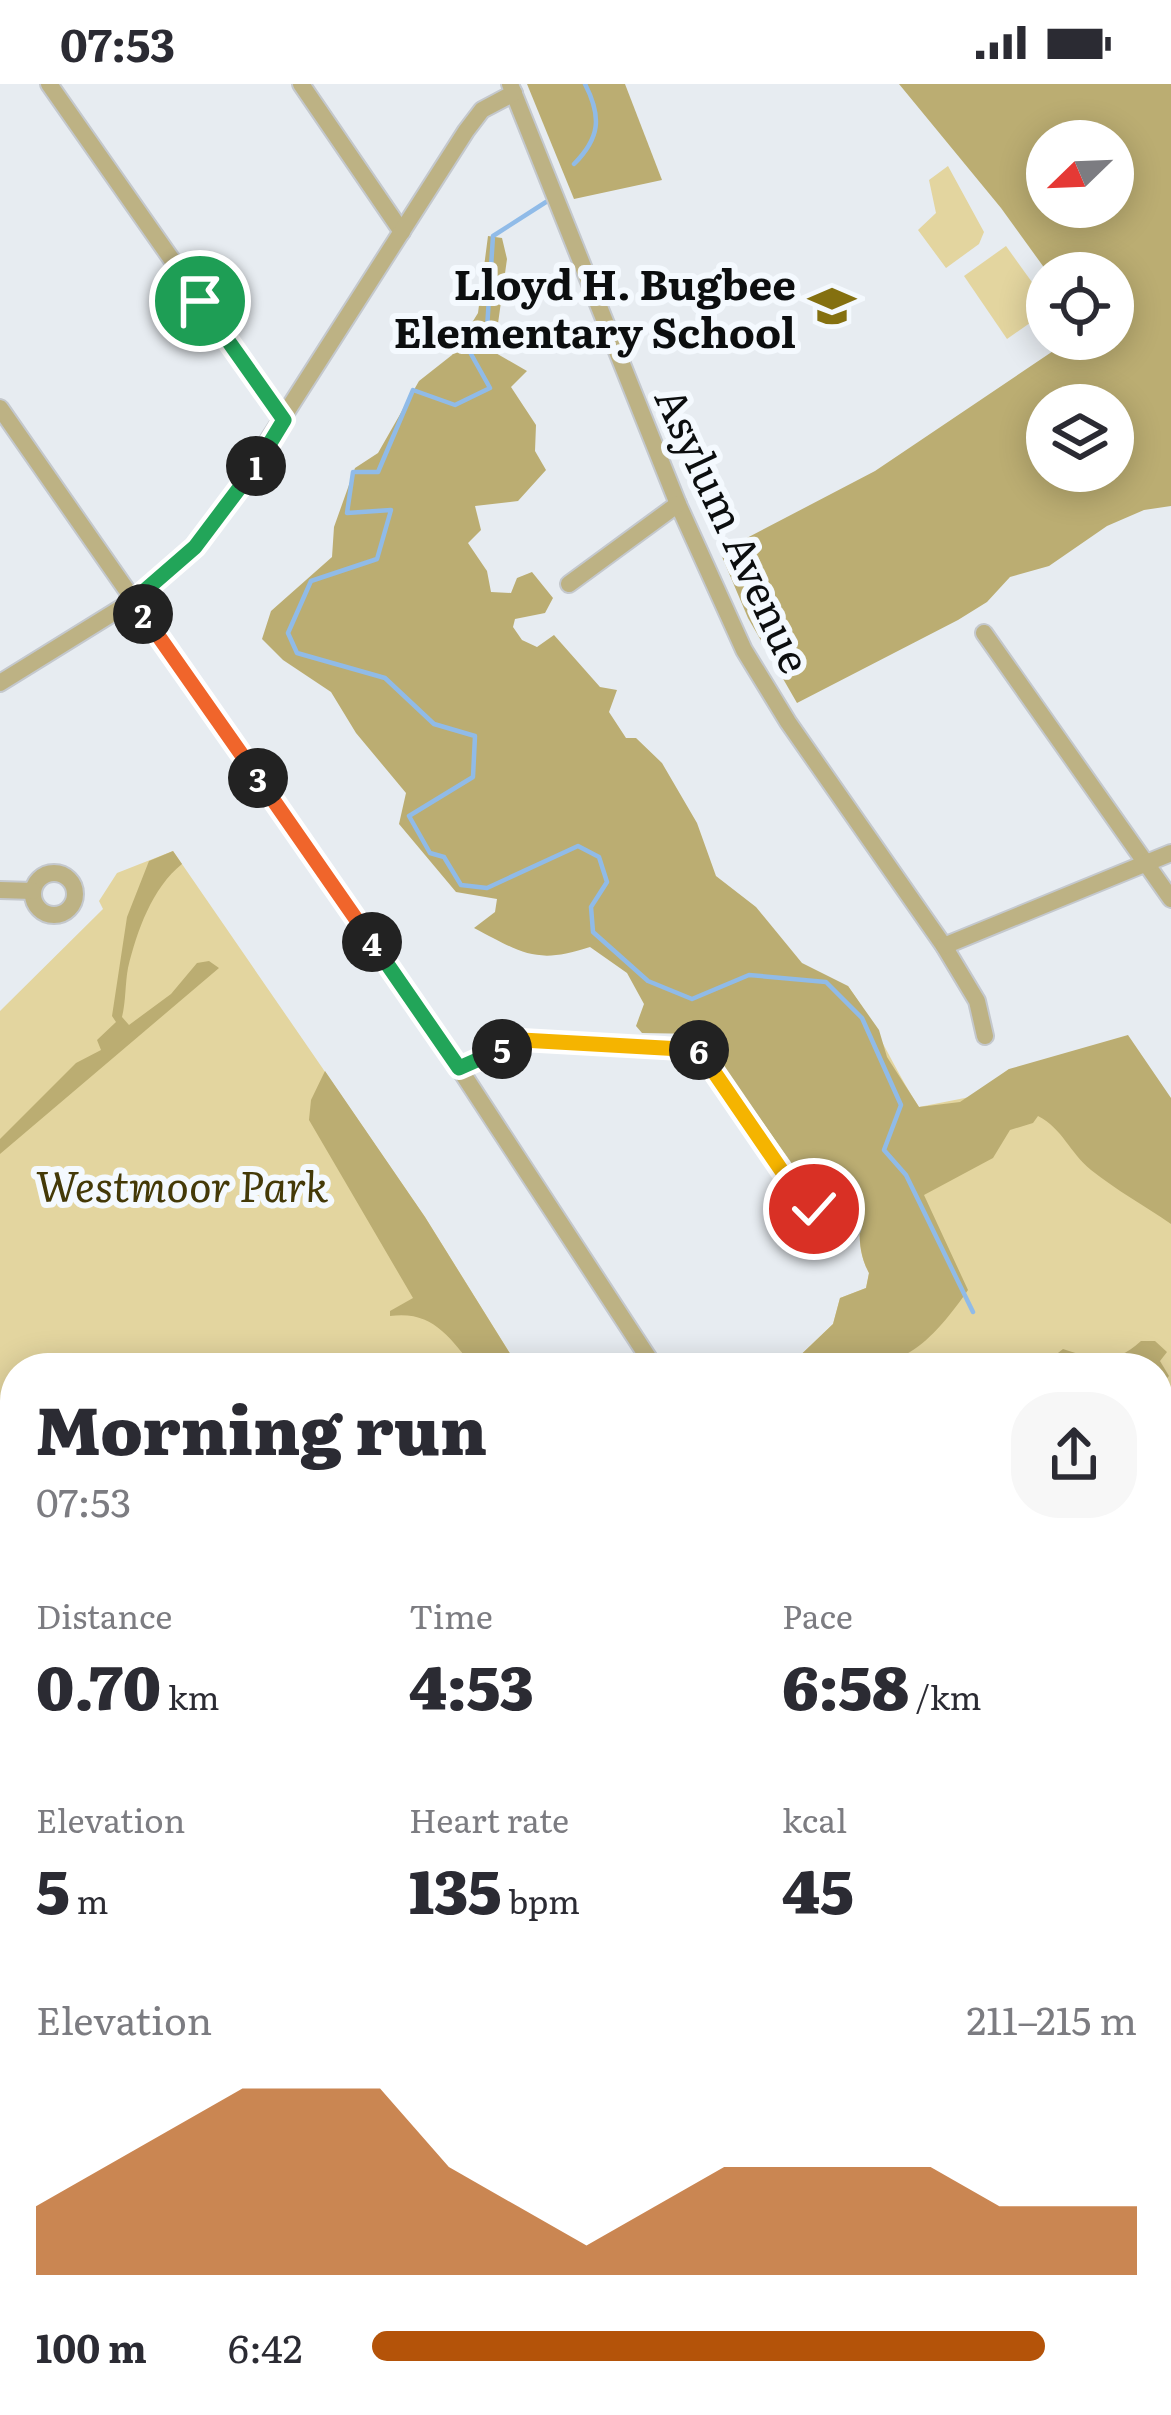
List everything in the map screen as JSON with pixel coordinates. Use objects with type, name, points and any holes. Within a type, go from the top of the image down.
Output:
[{"type":"street","points":[[49,84],[284,420]]},
{"type":"street","points":[[301,84],[402,232]]},
{"type":"street","points":[[0,683],[134,600],[183,558],[218,519],[476,117],[512,88]]},
{"type":"street","name":"Asylum Avenue","points":[[512,88],[677,504],[765,688],[944,946],[976,1001],[985,1036]]},
{"type":"street","points":[[0,409],[459,1068],[645,1353]]},
{"type":"street","points":[[569,584],[677,504]]},
{"type":"street","points":[[984,633],[1171,898]]},
{"type":"street","points":[[944,946],[1171,853]]},
{"type":"street","points":[[0,890],[33,891]]},
{"type":"street","points":[[459,1068],[522,1040],[698,1048],[812,1215]]},
{"type":"green space","points":[[948,166],[984,232],[979,244],[946,268],[918,230],[936,213],[929,180]]},
{"type":"green space","points":[[1006,246],[1026,274],[1026,326],[1007,339],[964,276]]},
{"type":"green space","name":"Westmoor Park","points":[[173,851],[425,1217],[510,1353],[0,1353],[0,1011],[103,909],[99,901],[117,873]]},
{"type":"green space","points":[[848,986],[919,1107],[975,1096],[1009,1069],[1171,1099],[1171,1353],[803,1353],[833,1324],[840,1298],[866,1288],[869,1273],[855,1204],[850,1193],[813,1193],[700,1034]]},
{"type":"shaded area","points":[[527,84],[625,84],[662,180],[574,199]]},
{"type":"shaded area","points":[[899,84],[1171,84],[1171,506],[1144,510],[1107,526],[1049,566],[1010,577],[987,602],[958,620],[797,703],[748,618],[720,552],[875,471],[1040,360],[1134,360],[1134,252],[1033,252]]},
{"type":"shaded area","points":[[488,236],[502,238],[507,259],[494,352],[527,371],[511,387],[536,425],[535,451],[546,470],[518,501],[475,506],[481,530],[468,543],[487,571],[491,592],[511,593],[517,578],[532,572],[553,598],[545,613],[515,619],[513,627],[522,640],[537,647],[554,635],[600,687],[617,690],[609,712],[626,738],[636,738],[662,763],[697,823],[716,876],[756,907],[802,963],[848,986],[879,1030],[887,1057],[919,1107],[960,1102],[1009,1069],[1128,1035],[1171,1098],[1171,1224],[1091,1170],[1054,1127],[1038,1116],[1033,1123],[1010,1130],[993,1158],[924,1195],[968,1290],[928,1338],[908,1353],[803,1353],[833,1324],[840,1298],[866,1288],[869,1273],[851,1193],[813,1193],[700,1034],[642,1033],[636,1026],[644,1004],[627,973],[590,947],[556,955],[530,954],[474,928],[495,912],[497,899],[456,892],[399,824],[406,793],[356,733],[331,692],[283,660],[262,639],[271,611],[332,557],[334,527],[355,468],[378,453],[419,381],[452,355],[478,313]]},
{"type":"shaded area","points":[[173,851],[182,864],[162,885],[141,925],[128,968],[122,1017],[129,1025],[171,994],[197,963],[209,961],[219,968],[0,1154],[0,1139],[76,1063],[101,1050],[97,1040],[116,1022],[112,1016],[127,917],[149,861]]},
{"type":"shaded area","points":[[325,1071],[425,1217],[510,1353],[462,1353],[429,1322],[390,1316],[390,1311],[413,1298],[309,1120],[311,1100]]},
{"type":"shaded area","points":[[1141,1341],[1155,1341],[1167,1352],[1166,1353],[1123,1353]]},
{"type":"waterway","points":[[574,164],[596,127],[585,84]]},
{"type":"waterway","points":[[546,202],[493,236],[487,329],[471,354],[490,388],[455,405],[413,390],[378,472],[353,472],[347,513],[391,510],[377,559],[311,581],[288,633],[297,653],[385,678],[434,724],[475,736],[473,777],[409,816],[430,853],[444,857],[461,885],[487,888],[578,846],[599,857],[607,882],[591,907],[593,932],[648,981],[692,999],[749,975],[826,982],[862,1018],[901,1105],[884,1150],[906,1175],[973,1312]]},
{"type":"place","name":"Lloyd H. Bugbee Elementary School","points":[[832,306]]},
{"type":"route","points":[[200,301],[284,420],[252,472],[195,547],[134,600],[459,1068],[522,1040],[698,1048],[812,1215],[814,1209]]}]
